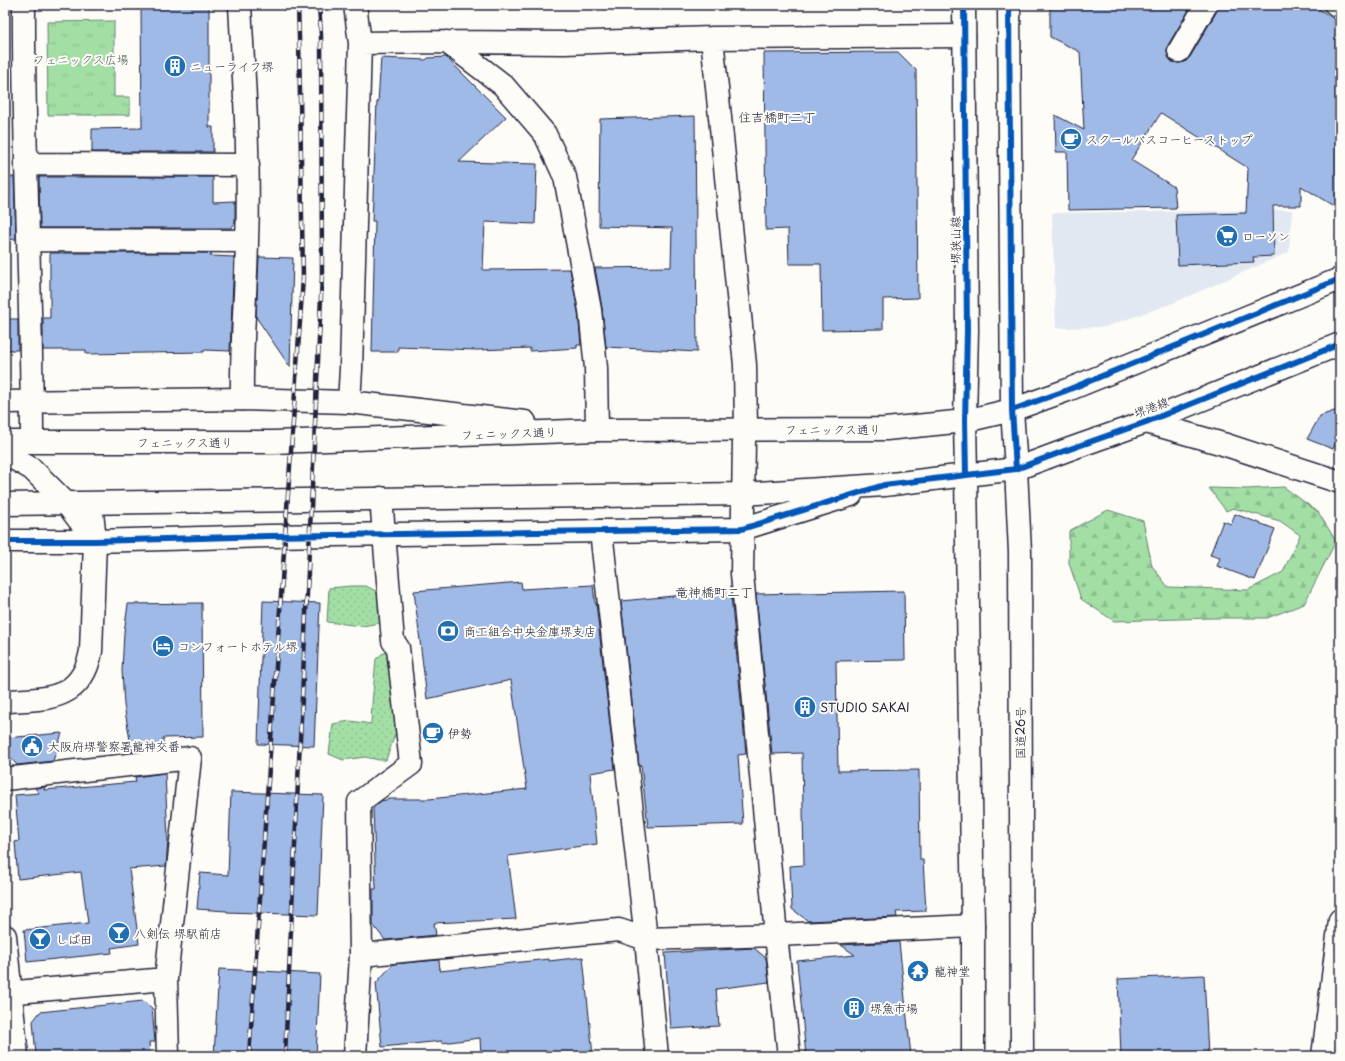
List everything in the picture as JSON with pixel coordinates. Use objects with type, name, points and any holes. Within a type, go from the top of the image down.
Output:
[{"type":"main road","points":[[24,5],[14,36],[26,164],[29,240],[32,441]]},
{"type":"main road","points":[[240,5],[248,165],[247,241],[241,370],[242,399]]},
{"type":"main road","points":[[349,402],[360,43],[355,5]]},
{"type":"main road","name":"堺狭山線","points":[[964,5],[967,330],[965,420],[966,475]]},
{"type":"main road","points":[[1009,5],[1012,410],[1065,391],[1340,279]]},
{"type":"main road","points":[[1179,51],[1206,5]]},
{"type":"main road","points":[[360,43],[564,43],[712,38],[964,36]]},
{"type":"main road","points":[[712,38],[745,365],[746,430],[744,440],[742,574],[789,1056]]},
{"type":"main road","points":[[5,402],[242,399],[349,402],[597,430],[596,368],[590,310],[565,177],[545,134],[503,85],[448,42]]},
{"type":"main road","points":[[26,164],[248,165]]},
{"type":"main road","points":[[29,240],[247,241]]},
{"type":"main road","name":"堺港線","points":[[966,475],[1016,469],[1146,422],[1340,344]]},
{"type":"main road","name":"フェニックス通り","points":[[5,442],[274,442],[597,430],[886,429],[965,420],[1012,410]]},
{"type":"main road","name":"国道26号","points":[[1012,410],[1020,560],[1022,1056]]},
{"type":"main road","points":[[1146,422],[1222,444],[1340,482]]},
{"type":"main road","points":[[5,457],[14,458],[32,469],[66,503],[95,541]]},
{"type":"main road","points":[[5,504],[743,494],[884,485],[966,475],[973,926],[972,1056]]},
{"type":"main road","points":[[5,541],[95,541],[269,536],[742,529],[884,485]]},
{"type":"main road","points":[[355,1056],[361,956],[359,802],[411,764],[398,648],[393,641],[381,498]]},
{"type":"main road","points":[[5,701],[54,697],[66,692],[76,685],[84,674],[89,663],[91,651],[95,541],[91,503]]},
{"type":"main road","points":[[601,531],[646,939],[657,1056]]},
{"type":"main road","points":[[5,779],[190,758],[166,979],[168,1056]]},
{"type":"main road","points":[[1323,1056],[1340,920]]},
{"type":"main road","points":[[361,956],[620,930],[646,939],[973,926]]},
{"type":"main road","points":[[5,936],[8,993],[18,1056]]},
{"type":"main road","points":[[8,993],[166,979]]},
{"type":"lane","points":[[1332,5],[1340,11]]},
{"type":"shaded area","points":[[1292,210],[1289,252],[1173,303],[1105,327],[1056,328],[1052,213]]},
{"type":"green space","name":"フェニックス広場","points":[[114,21],[114,97],[130,97],[130,115],[48,115],[47,22]]},
{"type":"green space","points":[[1284,487],[1318,512],[1336,541],[1304,604],[1267,618],[1114,621],[1081,599],[1069,563],[1069,531],[1108,510],[1143,521],[1152,566],[1168,587],[1248,590],[1283,572],[1300,535],[1280,521],[1233,508],[1226,511],[1209,488],[1247,489]]},
{"type":"green space","points":[[366,586],[376,591],[382,607],[380,623],[362,626],[327,622],[329,588]]},
{"type":"green space","points":[[383,653],[391,655],[399,723],[386,760],[365,757],[343,760],[329,754],[333,724],[350,721],[371,724],[376,659]]},
{"type":"building","name":"ニューライフ堺","points":[[141,5],[209,5],[209,127],[213,127],[213,152],[92,152],[92,129],[142,128]]},
{"type":"building","points":[[1050,5],[1192,5],[1168,45],[1168,57],[1172,62],[1179,63],[1185,62],[1190,57],[1217,11],[1218,5],[1313,5],[1340,23],[1340,210],[1301,186],[1301,206],[1273,206],[1274,256],[1253,257],[1254,262],[1178,265],[1176,215],[1246,213],[1248,168],[1161,113],[1131,160],[1174,187],[1176,208],[1068,210],[1067,152],[1056,152],[1055,115],[1084,130],[1080,52],[1050,37]]},
{"type":"building","points":[[898,52],[916,70],[918,298],[883,299],[883,329],[822,330],[821,264],[789,264],[788,229],[766,230],[764,53]]},
{"type":"building","points":[[446,57],[506,117],[459,162],[537,164],[535,224],[485,222],[483,270],[570,269],[578,312],[581,345],[577,345],[577,348],[530,351],[530,348],[477,350],[398,347],[398,352],[372,352],[375,221],[372,221],[377,102],[381,58],[426,60],[428,58]]},
{"type":"building","points":[[695,116],[697,352],[606,347],[602,308],[595,268],[671,267],[672,228],[599,226],[600,119]]},
{"type":"building","points":[[5,177],[14,177],[16,239],[5,240]]},
{"type":"building","points":[[39,177],[213,177],[213,202],[235,201],[235,223],[231,228],[40,228]]},
{"type":"building","points":[[50,253],[212,253],[210,256],[234,257],[230,351],[204,350],[204,352],[86,354],[86,350],[43,350],[43,318],[50,318]]},
{"type":"building","points":[[259,257],[293,258],[290,367],[256,317]]},
{"type":"building","points":[[5,319],[18,319],[18,350],[5,350]]},
{"type":"building","points":[[1340,409],[1340,433],[1333,449],[1307,439],[1320,416]]},
{"type":"building","points":[[1235,514],[1275,529],[1255,580],[1217,566],[1220,558],[1210,555],[1223,521],[1231,524]]},
{"type":"building","points":[[521,582],[522,589],[593,585],[615,769],[590,773],[597,844],[508,856],[516,919],[434,923],[436,935],[385,940],[373,925],[373,889],[376,889],[373,808],[381,801],[390,799],[429,799],[527,789],[511,680],[427,699],[414,591]]},
{"type":"building","points":[[726,591],[726,595],[731,595],[746,754],[738,755],[743,824],[648,827],[641,765],[639,766],[621,601]]},
{"type":"building","points":[[904,591],[905,660],[836,661],[838,771],[919,770],[920,860],[923,860],[926,911],[896,912],[897,917],[808,921],[792,909],[790,866],[804,865],[802,753],[772,754],[756,594]]},
{"type":"building","points":[[263,601],[320,603],[314,746],[258,744]]},
{"type":"building","points":[[202,603],[203,737],[163,738],[163,748],[132,752],[124,705],[122,670],[124,633],[128,604]]},
{"type":"building","name":"大阪府堺警察署龍神交番","points":[[62,733],[53,761],[17,765],[8,755],[5,748],[5,738]]},
{"type":"building","points":[[165,773],[168,840],[166,866],[129,869],[139,944],[111,948],[112,953],[27,962],[24,930],[88,923],[81,872],[18,879],[15,842],[19,841],[15,795],[39,793],[35,788],[45,787],[44,790],[136,782],[135,777]]},
{"type":"building","points":[[231,792],[323,795],[318,915],[227,912],[197,909],[200,873],[228,875]]},
{"type":"building","name":"堺魚市場","points":[[899,942],[911,1056],[806,1056],[797,961],[855,955],[841,945]]},
{"type":"building","points":[[754,948],[766,958],[769,982],[716,989],[719,1026],[671,1029],[665,953]]},
{"type":"building","points":[[583,957],[593,1056],[481,1056],[480,1038],[442,1043],[442,1041],[382,1047],[376,983],[393,964],[439,960],[440,971],[549,959],[549,961]]},
{"type":"building","points":[[219,969],[320,974],[316,1056],[214,1056]]},
{"type":"building","points":[[1204,975],[1208,1056],[1121,1056],[1118,979]]},
{"type":"building","points":[[143,1001],[152,1008],[155,1042],[149,1042],[150,1056],[36,1056],[33,1021],[40,1012]]},
{"type":"railway","points":[[249,1056],[303,278],[298,5]]},
{"type":"railway","points":[[285,1056],[322,276],[321,35],[319,5]]},
{"type":"cycle path","points":[[964,5],[967,330],[965,421],[966,475]]},
{"type":"cycle path","points":[[1009,5],[1012,410],[1016,469]]},
{"type":"cycle path","points":[[1012,410],[1065,391],[1340,279]]},
{"type":"cycle path","points":[[5,541],[95,541],[269,536],[742,529],[884,485],[1016,469],[1146,422],[1340,344]]},
{"type":"place","name":"ニューライフ堺","points":[[175,66]]},
{"type":"place","name":"スクールバスコーヒーストップ","points":[[1071,139]]},
{"type":"place","name":"ローソン","points":[[1227,236]]},
{"type":"place","name":"商工組合中央金庫堺支店","points":[[448,631]]},
{"type":"place","name":"コンフォートホテル堺","points":[[163,646]]},
{"type":"place","name":"STUDIO SAKAI","points":[[805,707]]},
{"type":"place","name":"伊勢","points":[[433,733]]},
{"type":"place","name":"大阪府堺警察署龍神交番","points":[[32,746]]},
{"type":"place","name":"八剣伝 堺駅前店","points":[[119,933]]},
{"type":"place","name":"しば田","points":[[40,939]]},
{"type":"place","name":"龍神堂","points":[[918,971]]},
{"type":"place","name":"堺魚市場","points":[[854,1008]]},
{"type":"district","name":"住吉橋町二丁","points":[[777,116]]},
{"type":"district","name":"竜神橋町二丁","points":[[714,591]]}]
